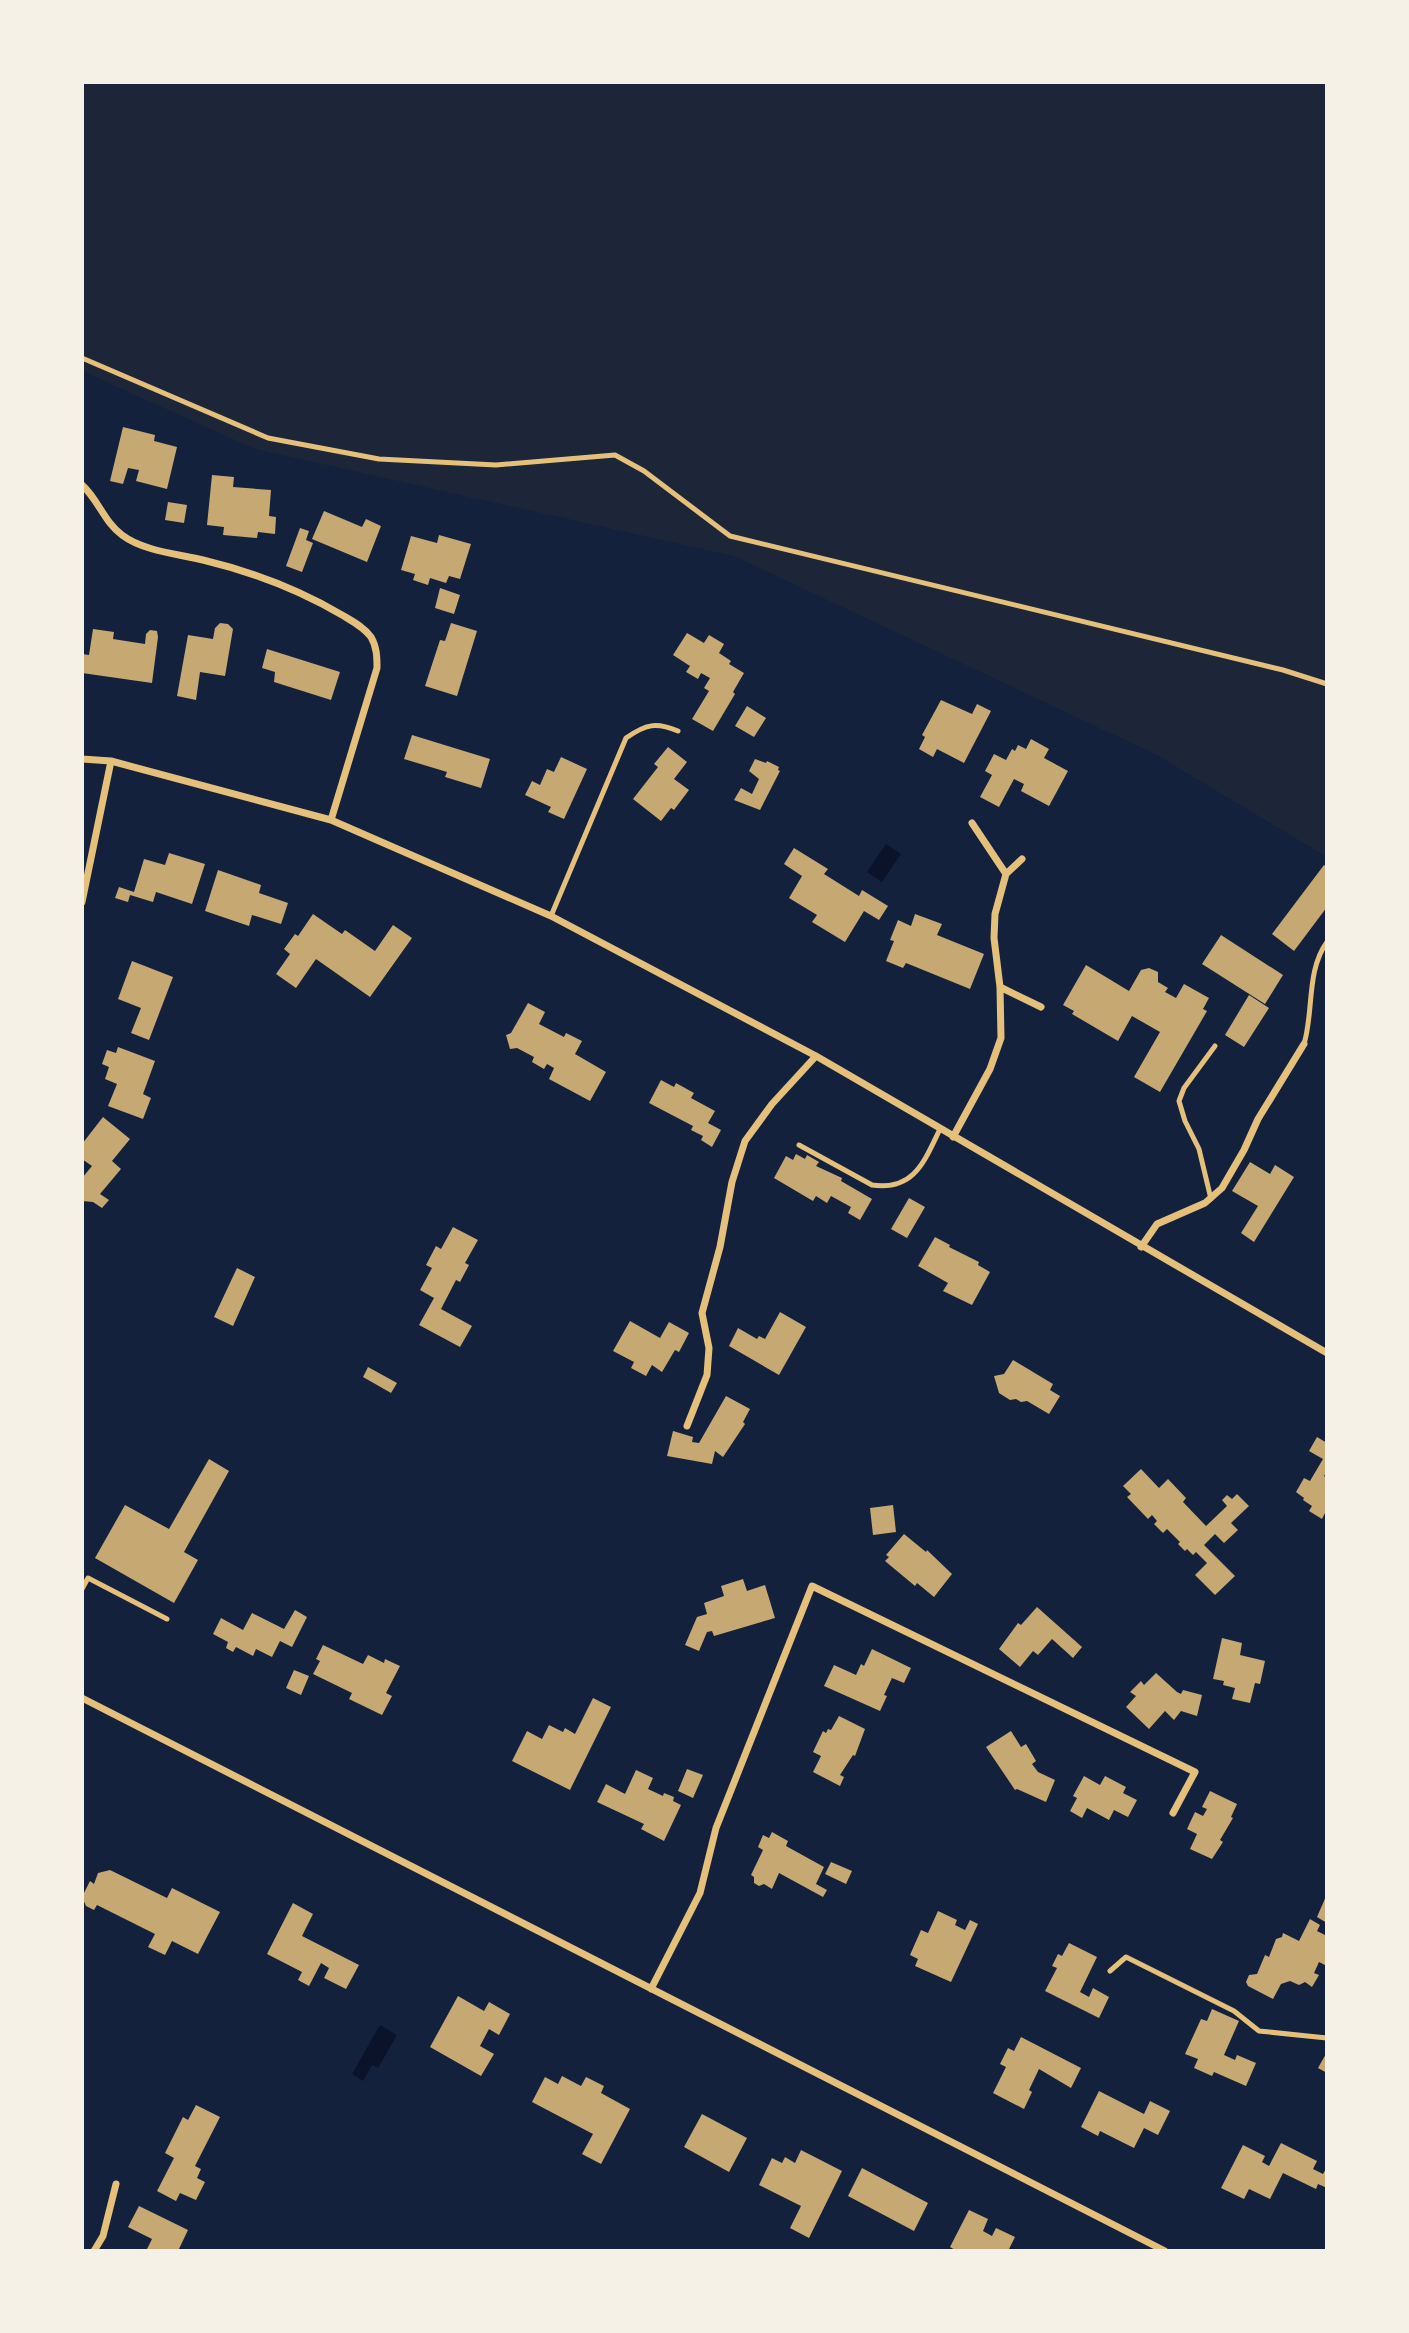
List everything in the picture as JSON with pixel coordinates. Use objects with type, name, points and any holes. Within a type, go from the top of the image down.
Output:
[{"type":"street","points":[[82,485],[89,490],[106,518],[122,535],[145,546],[264,577],[307,594],[363,628],[372,638],[376,649],[377,668],[331,820]]},
{"type":"street","points":[[82,759],[111,761],[331,820],[551,916],[816,1056],[1327,1353]]},
{"type":"street","points":[[82,902],[111,761]]},
{"type":"street","points":[[972,822],[1006,874]]},
{"type":"street","points":[[953,1137],[998,1052],[1001,1038],[1000,986],[994,938],[995,914],[1006,874],[1022,859]]},
{"type":"street","points":[[1000,986],[1041,1007]]},
{"type":"street","points":[[1141,1247],[1157,1223],[1190,1211],[1211,1199],[1229,1178],[1258,1119],[1304,1044]]},
{"type":"street","points":[[687,1426],[707,1375],[709,1349],[702,1313],[720,1247],[732,1182],[745,1141],[772,1104],[816,1056]]},
{"type":"street","points":[[651,1989],[700,1893],[716,1828],[812,1586],[1195,1772],[1173,1813]]},
{"type":"street","points":[[82,1698],[1165,2251]]},
{"type":"street","points":[[94,2251],[103,2236],[116,2184]]},
{"type":"lane","points":[[82,358],[268,438],[379,459],[496,465],[615,455],[644,471],[730,536],[1283,670],[1327,684]]},
{"type":"lane","points":[[551,916],[626,738],[640,728],[662,725],[678,732]]},
{"type":"lane","points":[[1304,1044],[1315,971],[1327,942]]},
{"type":"lane","points":[[1211,1199],[1199,1149],[1185,1121],[1179,1101],[1184,1088],[1215,1046]]},
{"type":"lane","points":[[799,1145],[872,1185],[885,1186],[907,1180],[917,1170],[940,1129]]},
{"type":"lane","points":[[82,1589],[88,1578],[167,1619]]},
{"type":"lane","points":[[1110,1971],[1126,1957],[1234,2011],[1259,2031],[1327,2038]]},
{"type":"shaded area","points":[[82,82],[1327,82],[1327,857],[1157,755],[734,556],[255,449],[82,371]]},
{"type":"shaded area","points":[[886,844],[901,854],[882,882],[867,872]]},
{"type":"shaded area","points":[[380,2025],[397,2035],[378,2068],[372,2065],[363,2081],[352,2074]]},
{"type":"building","points":[[123,427],[155,435],[154,441],[177,447],[167,489],[136,481],[139,470],[128,468],[123,484],[110,481]]},
{"type":"building","points":[[212,475],[234,477],[233,487],[271,490],[269,516],[276,517],[275,534],[258,532],[257,538],[223,535],[224,527],[207,525]]},
{"type":"building","points":[[168,502],[187,505],[184,523],[165,520]]},
{"type":"building","points":[[324,511],[362,527],[366,519],[381,526],[367,562],[312,539]]},
{"type":"building","points":[[300,528],[309,531],[306,540],[313,543],[302,572],[286,566]]},
{"type":"building","points":[[439,535],[471,544],[460,579],[449,576],[446,583],[430,578],[428,585],[413,580],[415,574],[401,570],[411,536],[437,543]]},
{"type":"building","points":[[440,588],[460,595],[454,614],[435,608]]},
{"type":"building","points":[[220,623],[228,624],[233,629],[225,676],[200,672],[196,700],[177,696],[188,635],[213,639],[215,628]]},
{"type":"building","points":[[451,623],[477,631],[457,696],[425,686],[440,640],[445,641]]},
{"type":"building","points":[[93,629],[114,632],[113,639],[145,644],[146,634],[150,630],[157,631],[152,683],[82,673],[82,654],[89,655]]},
{"type":"building","points":[[687,633],[704,643],[709,635],[724,644],[719,653],[731,661],[729,664],[744,673],[713,731],[692,719],[709,691],[704,688],[710,678],[701,673],[698,679],[686,672],[690,666],[673,655]]},
{"type":"building","points":[[267,649],[340,672],[331,700],[274,682],[275,672],[262,668]]},
{"type":"building","points":[[941,700],[972,714],[977,704],[991,711],[964,763],[937,749],[933,757],[919,749],[925,737],[922,735]]},
{"type":"building","points":[[747,706],[766,718],[754,737],[735,726]]},
{"type":"building","points":[[412,735],[490,759],[481,788],[445,777],[447,772],[404,759]]},
{"type":"building","points":[[1031,739],[1049,749],[1044,758],[1068,771],[1049,806],[1021,791],[1024,784],[1014,779],[999,807],[980,797],[992,775],[985,771],[994,754],[1006,760],[1012,749],[1015,751],[1018,745],[1026,749]]},
{"type":"building","points":[[668,747],[687,762],[674,779],[689,790],[674,810],[671,808],[661,821],[633,799],[658,767],[654,764]]},
{"type":"building","points":[[561,757],[587,769],[564,819],[548,812],[551,807],[525,795],[532,781],[540,785],[547,769],[554,772]]},
{"type":"building","points":[[755,759],[766,763],[767,761],[779,767],[780,771],[760,810],[734,800],[741,788],[752,794],[759,779],[749,771]]},
{"type":"building","points":[[794,848],[828,869],[824,874],[859,896],[862,890],[888,906],[879,920],[864,911],[845,942],[812,922],[817,915],[789,898],[802,876],[784,864]]},
{"type":"building","points":[[169,853],[205,864],[192,904],[156,892],[153,902],[130,895],[128,902],[115,898],[119,887],[134,892],[144,859],[165,865]]},
{"type":"building","points":[[1324,865],[1327,867],[1327,907],[1294,951],[1272,934]]},
{"type":"building","points":[[218,870],[261,885],[259,893],[288,903],[281,924],[252,915],[249,926],[205,911]]},
{"type":"building","points":[[313,914],[342,934],[345,930],[375,951],[393,925],[412,938],[370,997],[316,959],[296,988],[276,974],[290,954],[284,949],[295,934],[298,936]]},
{"type":"building","points":[[915,914],[942,924],[937,935],[984,954],[970,989],[906,963],[903,968],[886,961],[898,920],[911,926]]},
{"type":"building","points":[[1221,935],[1283,975],[1265,1004],[1202,964]]},
{"type":"building","points":[[132,961],[173,977],[149,1040],[131,1033],[141,1008],[118,999]]},
{"type":"building","points":[[1086,965],[1129,991],[1141,970],[1149,968],[1158,972],[1158,982],[1168,988],[1165,992],[1176,998],[1184,984],[1209,998],[1203,1009],[1207,1011],[1160,1092],[1134,1077],[1160,1032],[1132,1016],[1118,1041],[1072,1014],[1074,1011],[1063,1005]]},
{"type":"building","points":[[1249,995],[1269,1008],[1244,1047],[1225,1035]]},
{"type":"building","points":[[528,1003],[545,1012],[539,1024],[564,1037],[566,1033],[582,1041],[575,1054],[606,1072],[590,1101],[549,1079],[554,1068],[547,1064],[544,1069],[532,1062],[534,1057],[517,1048],[510,1049],[506,1035],[511,1033]]},
{"type":"building","points":[[118,1047],[155,1061],[143,1094],[151,1098],[143,1119],[108,1106],[117,1084],[105,1079],[109,1067],[102,1064],[107,1050],[116,1053]]},
{"type":"building","points":[[661,1080],[674,1087],[676,1083],[694,1093],[691,1098],[715,1111],[708,1123],[721,1130],[712,1147],[701,1140],[703,1136],[691,1130],[693,1126],[649,1103]]},
{"type":"building","points":[[103,1117],[130,1139],[112,1161],[121,1169],[100,1194],[109,1200],[102,1208],[93,1202],[82,1201],[82,1178],[92,1166],[82,1159],[82,1144]]},
{"type":"building","points":[[796,1154],[805,1159],[807,1155],[819,1162],[816,1166],[842,1178],[841,1181],[872,1199],[860,1220],[848,1213],[851,1207],[831,1196],[827,1203],[816,1196],[813,1201],[774,1178],[786,1156],[793,1160]]},
{"type":"building","points":[[1250,1162],[1270,1174],[1275,1165],[1294,1177],[1254,1242],[1241,1233],[1258,1206],[1232,1191]]},
{"type":"building","points":[[909,1198],[925,1207],[907,1238],[891,1229]]},
{"type":"building","points":[[453,1227],[478,1240],[465,1263],[469,1265],[460,1282],[456,1280],[441,1309],[472,1326],[460,1347],[419,1325],[434,1298],[420,1290],[432,1268],[426,1265],[436,1246],[441,1249]]},
{"type":"building","points":[[935,1237],[979,1262],[978,1265],[990,1272],[972,1305],[943,1291],[948,1283],[918,1266]]},
{"type":"building","points":[[237,1268],[255,1277],[233,1326],[214,1317]]},
{"type":"building","points":[[780,1312],[806,1327],[779,1375],[729,1346],[738,1328],[757,1339],[759,1336],[765,1339]]},
{"type":"building","points":[[630,1321],[660,1338],[669,1322],[689,1333],[679,1352],[675,1350],[662,1372],[652,1365],[646,1376],[631,1368],[634,1362],[613,1351]]},
{"type":"building","points":[[1013,1360],[1053,1384],[1050,1390],[1060,1396],[1049,1414],[1027,1401],[1010,1400],[999,1393],[994,1376],[1004,1374]]},
{"type":"building","points":[[368,1367],[397,1383],[391,1393],[363,1377]]},
{"type":"building","points":[[726,1396],[750,1409],[743,1422],[745,1424],[723,1457],[715,1451],[712,1464],[667,1456],[673,1431],[693,1437],[692,1442],[699,1443]]},
{"type":"building","points":[[1317,1437],[1327,1443],[1327,1471],[1324,1476],[1327,1478],[1327,1514],[1325,1513],[1322,1519],[1309,1511],[1312,1506],[1296,1492],[1304,1478],[1310,1481],[1323,1459],[1309,1451]]},
{"type":"building","points":[[209,1459],[229,1471],[184,1552],[198,1560],[174,1603],[95,1558],[125,1505],[169,1529]]},
{"type":"building","points":[[1141,1469],[1159,1488],[1168,1479],[1186,1498],[1183,1502],[1206,1526],[1227,1506],[1222,1500],[1227,1495],[1232,1499],[1237,1494],[1249,1506],[1231,1523],[1238,1530],[1224,1543],[1215,1534],[1204,1545],[1235,1576],[1215,1595],[1195,1575],[1207,1563],[1196,1552],[1193,1555],[1187,1549],[1185,1551],[1167,1529],[1163,1533],[1154,1524],[1157,1521],[1152,1515],[1148,1519],[1127,1497],[1131,1494],[1123,1486]]},
{"type":"building","points":[[893,1505],[896,1532],[873,1535],[870,1508]]},
{"type":"building","points":[[904,1534],[926,1552],[927,1550],[952,1574],[934,1597],[917,1583],[915,1586],[885,1561],[889,1557],[886,1555]]},
{"type":"building","points":[[743,1579],[747,1591],[765,1585],[775,1618],[714,1636],[712,1631],[707,1632],[699,1651],[685,1645],[697,1617],[707,1614],[704,1603],[724,1596],[721,1586]]},
{"type":"building","points":[[1037,1607],[1082,1647],[1073,1658],[1052,1639],[1038,1655],[1033,1651],[1020,1667],[999,1649],[1018,1623],[1021,1625]]},
{"type":"building","points":[[295,1610],[307,1617],[292,1647],[280,1641],[272,1657],[256,1649],[253,1656],[236,1647],[233,1652],[226,1648],[228,1642],[213,1634],[221,1618],[243,1630],[252,1613],[284,1629]]},
{"type":"building","points":[[1222,1638],[1242,1643],[1240,1655],[1265,1661],[1260,1684],[1255,1683],[1250,1703],[1232,1699],[1235,1688],[1223,1685],[1224,1681],[1213,1679]]},
{"type":"building","points":[[323,1645],[363,1664],[368,1655],[384,1663],[385,1659],[400,1666],[386,1693],[392,1696],[382,1715],[349,1699],[352,1693],[313,1674],[320,1661],[316,1659]]},
{"type":"building","points":[[872,1649],[911,1668],[904,1683],[892,1678],[880,1711],[824,1686],[834,1665],[856,1675]]},
{"type":"building","points":[[294,1670],[309,1676],[301,1695],[286,1688]]},
{"type":"building","points":[[1156,1673],[1181,1694],[1183,1690],[1202,1695],[1197,1716],[1181,1711],[1174,1720],[1165,1711],[1149,1729],[1126,1707],[1136,1696],[1130,1692],[1141,1681],[1144,1685]]},
{"type":"building","points":[[593,1698],[611,1707],[570,1790],[512,1761],[527,1731],[542,1739],[549,1725],[563,1732],[565,1728],[575,1734]]},
{"type":"building","points":[[839,1716],[865,1729],[855,1756],[853,1755],[840,1775],[844,1777],[840,1786],[813,1772],[821,1756],[813,1752],[823,1731],[826,1733],[828,1729],[831,1730]]},
{"type":"building","points":[[1011,1731],[1021,1747],[1026,1744],[1036,1761],[1032,1764],[1038,1772],[1055,1780],[1046,1802],[1015,1790],[986,1747]]},
{"type":"building","points":[[687,1769],[703,1775],[693,1798],[678,1791]]},
{"type":"building","points":[[636,1770],[653,1778],[648,1789],[663,1796],[664,1793],[674,1797],[673,1801],[681,1805],[664,1841],[641,1829],[644,1824],[597,1802],[606,1784],[625,1794]]},
{"type":"building","points":[[1084,1776],[1100,1785],[1105,1776],[1126,1787],[1123,1793],[1137,1800],[1128,1817],[1114,1810],[1109,1820],[1087,1808],[1082,1818],[1070,1811],[1077,1798],[1073,1796]]},
{"type":"building","points":[[1210,1791],[1237,1804],[1231,1817],[1233,1818],[1220,1840],[1223,1842],[1212,1859],[1190,1849],[1197,1834],[1187,1829],[1195,1812],[1203,1816],[1207,1809],[1202,1807]]},
{"type":"building","points":[[772,1832],[788,1841],[786,1846],[824,1867],[816,1884],[827,1890],[823,1897],[779,1873],[772,1889],[764,1884],[759,1886],[754,1883],[754,1877],[751,1875],[763,1850],[758,1847],[763,1835],[769,1838]]},
{"type":"building","points":[[831,1862],[852,1871],[846,1884],[825,1874]]},
{"type":"building","points":[[110,1870],[167,1898],[172,1888],[220,1912],[198,1954],[172,1941],[165,1955],[148,1947],[155,1934],[97,1905],[94,1910],[86,1906],[82,1897],[90,1881],[94,1884],[98,1873]]},
{"type":"building","points":[[1327,1894],[1327,1923],[1317,1917]]},
{"type":"building","points":[[293,1903],[313,1914],[302,1936],[359,1965],[346,1989],[324,1978],[329,1968],[321,1963],[309,1986],[298,1980],[302,1972],[267,1954]]},
{"type":"building","points":[[938,1911],[957,1920],[955,1925],[965,1930],[970,1920],[978,1924],[951,1982],[915,1966],[918,1959],[910,1955],[921,1930],[928,1933]]},
{"type":"building","points":[[1310,1919],[1320,1925],[1317,1931],[1327,1936],[1327,1966],[1319,1962],[1314,1973],[1319,1975],[1312,1987],[1305,1982],[1299,1985],[1290,1981],[1281,1984],[1273,1999],[1248,1986],[1246,1982],[1249,1975],[1257,1974],[1265,1955],[1269,1957],[1276,1939],[1282,1937],[1283,1933],[1299,1941]]},
{"type":"building","points":[[1069,1943],[1097,1957],[1080,1992],[1089,1997],[1093,1988],[1109,1997],[1099,2018],[1045,1991],[1057,1968],[1052,1966],[1058,1954],[1062,1956]]},
{"type":"building","points":[[458,1996],[484,2011],[489,2002],[510,2014],[499,2035],[489,2029],[480,2046],[494,2054],[481,2076],[430,2047]]},
{"type":"building","points":[[1212,2009],[1239,2021],[1224,2055],[1235,2060],[1237,2055],[1256,2063],[1246,2086],[1214,2072],[1212,2076],[1194,2068],[1198,2059],[1185,2054],[1201,2019],[1207,2021]]},
{"type":"building","points":[[1021,2037],[1081,2068],[1071,2088],[1039,2069],[1024,2109],[993,2093],[1006,2067],[1000,2064],[1008,2048],[1014,2051]]},
{"type":"building","points":[[1327,2052],[1327,2073],[1318,2068]]},
{"type":"building","points":[[562,2076],[581,2086],[586,2077],[604,2086],[601,2093],[630,2109],[601,2164],[582,2154],[593,2134],[532,2102],[545,2077],[558,2084]]},
{"type":"building","points":[[1099,2091],[1144,2114],[1150,2101],[1170,2111],[1158,2135],[1144,2128],[1134,2148],[1100,2131],[1098,2136],[1081,2127]]},
{"type":"building","points":[[196,2105],[220,2117],[195,2166],[201,2169],[197,2178],[205,2182],[196,2200],[180,2193],[176,2201],[157,2191],[174,2158],[165,2153],[183,2117],[188,2120]]},
{"type":"building","points":[[702,2114],[747,2138],[729,2172],[684,2147]]},
{"type":"building","points":[[1281,2143],[1317,2161],[1313,2169],[1323,2174],[1327,2167],[1327,2188],[1318,2184],[1316,2189],[1283,2173],[1270,2199],[1249,2189],[1244,2199],[1221,2188],[1243,2145],[1265,2156],[1262,2162],[1269,2166]]},
{"type":"building","points":[[801,2150],[842,2171],[809,2238],[790,2228],[801,2206],[759,2185],[772,2158],[782,2163],[785,2157],[795,2163]]},
{"type":"building","points":[[862,2168],[928,2203],[914,2231],[848,2196]]},
{"type":"building","points":[[139,2206],[188,2230],[178,2251],[146,2251],[152,2239],[128,2227]]},
{"type":"building","points":[[969,2210],[988,2219],[983,2231],[992,2236],[996,2228],[1015,2237],[1008,2251],[957,2251],[950,2247]]}]
